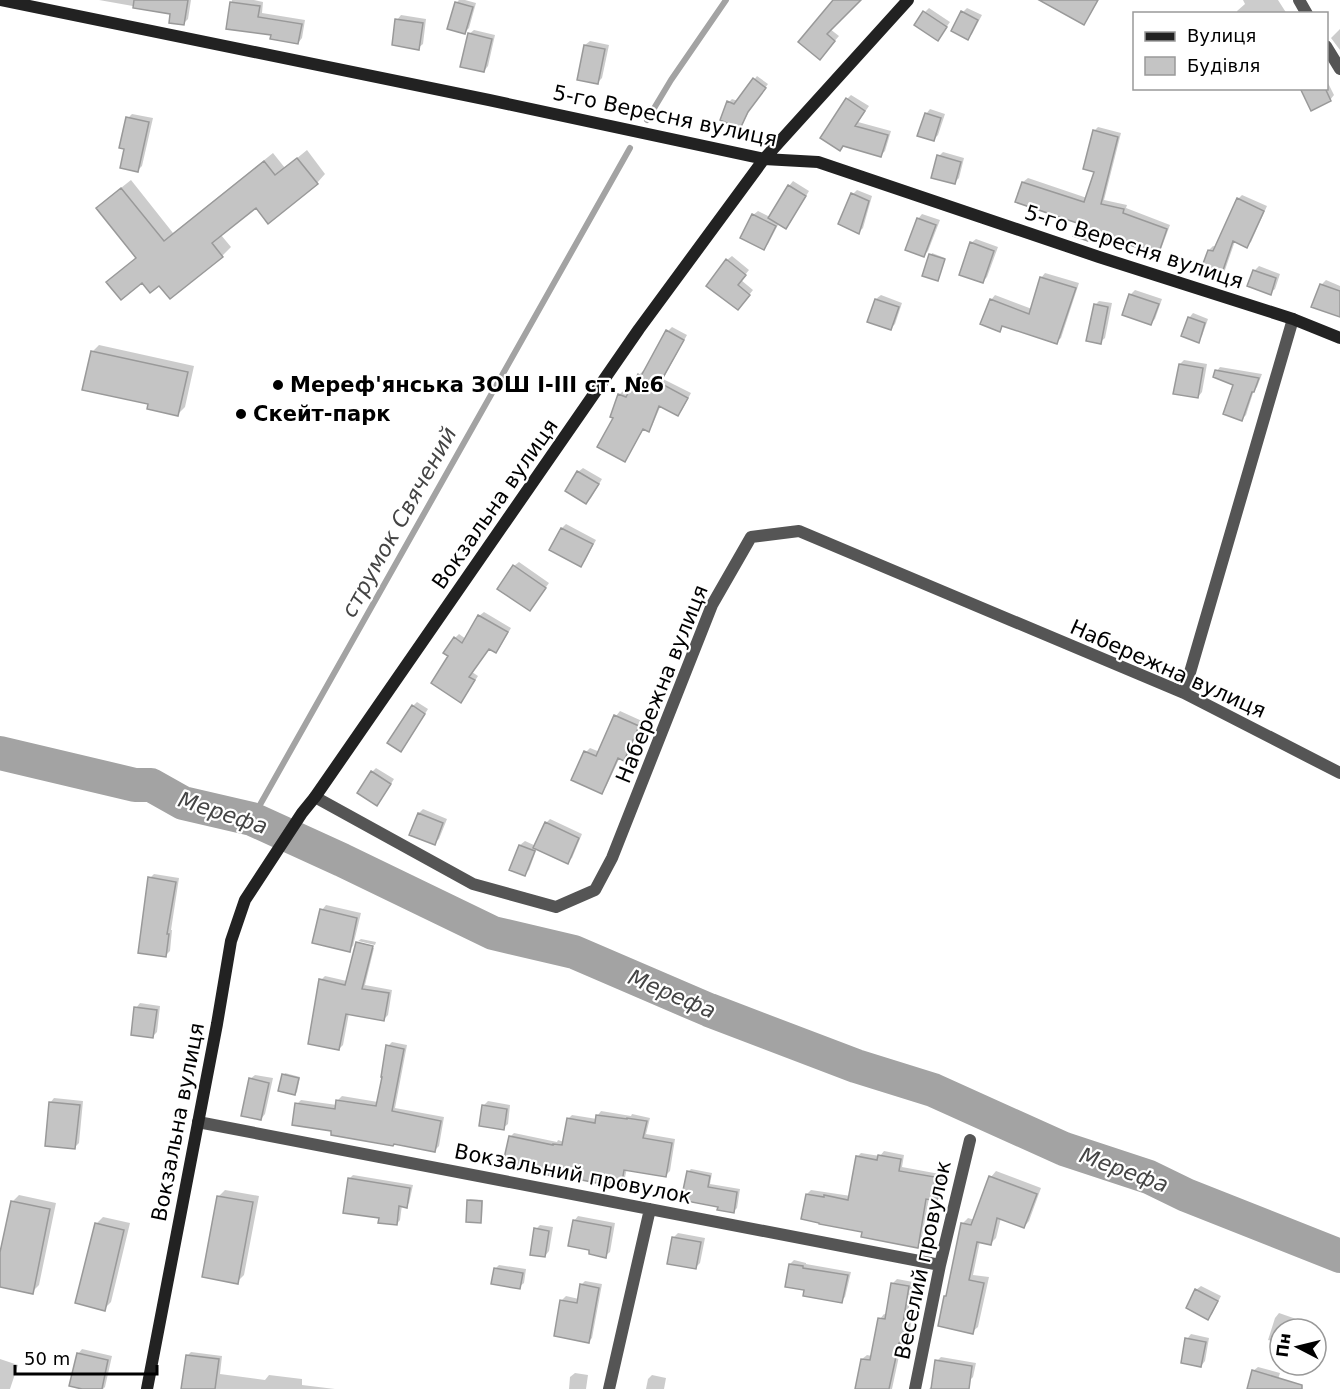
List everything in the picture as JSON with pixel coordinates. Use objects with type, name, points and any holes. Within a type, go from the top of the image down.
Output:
[{"type":"street","name":"5-го Вересня вулиця","points":[[0,0],[489,99],[764,159],[818,162],[1099,257],[1293,319],[1340,338]]},
{"type":"street","name":"Вокзальна вулиця","points":[[147,1389],[231,941],[245,900],[302,813],[639,329],[764,159],[908,0]]},
{"type":"street","points":[[1328,49],[1340,69]]},
{"type":"street","points":[[1184,693],[1293,319]]},
{"type":"street","name":"Набережна вулиця","points":[[315,797],[473,884],[556,906],[595,890],[612,858],[712,605],[751,537],[798,531],[1184,693],[1340,773]]},
{"type":"street","name":"Вокзальний провулок","points":[[198,1122],[940,1265]]},
{"type":"street","name":"Веселий провулок","points":[[915,1389],[940,1265],[970,1140]]},
{"type":"street","points":[[609,1389],[650,1209]]},
{"type":"building","points":[[134,0],[188,0],[184,25],[169,23],[170,14],[133,8]]},
{"type":"building","points":[[833,0],[861,0],[827,34],[835,41],[820,60],[798,42]]},
{"type":"building","points":[[1039,0],[1098,0],[1084,25]]},
{"type":"building","points":[[230,2],[260,6],[258,17],[302,24],[298,44],[270,39],[271,35],[226,29]]},
{"type":"building","points":[[455,2],[473,7],[465,34],[447,29]]},
{"type":"building","points":[[923,11],[947,27],[938,41],[914,25]]},
{"type":"building","points":[[961,11],[978,20],[968,40],[951,31]]},
{"type":"building","points":[[395,19],[423,23],[419,50],[392,45]]},
{"type":"building","points":[[468,33],[492,39],[484,72],[460,67]]},
{"type":"building","points":[[584,45],[605,49],[598,84],[577,80]]},
{"type":"building","points":[[753,78],[766,88],[748,112],[740,129],[720,120],[727,101],[734,104]]},
{"type":"building","points":[[1301,90],[1326,90],[1331,101],[1311,111]]},
{"type":"building","points":[[846,98],[865,111],[855,126],[888,135],[881,157],[843,146],[840,151],[820,138]]},
{"type":"building","points":[[925,113],[941,118],[934,141],[917,136]]},
{"type":"building","points":[[126,117],[149,122],[138,172],[120,168],[124,149],[119,148]]},
{"type":"building","points":[[1093,130],[1118,137],[1101,204],[1124,209],[1123,213],[1167,229],[1158,255],[1130,245],[1090,236],[1088,241],[1073,236],[1077,223],[1015,202],[1022,182],[1084,202],[1094,172],[1083,169]]},
{"type":"building","points":[[937,155],[961,162],[955,184],[931,178]]},
{"type":"building","points":[[297,158],[318,184],[268,224],[256,208],[212,243],[223,257],[170,299],[159,286],[150,293],[142,283],[121,300],[106,282],[136,258],[96,208],[121,188],[164,241],[264,161],[275,175]]},
{"type":"building","points":[[788,185],[806,196],[786,229],[768,218]]},
{"type":"building","points":[[851,193],[869,201],[859,234],[838,224]]},
{"type":"building","points":[[1237,198],[1264,211],[1247,248],[1233,241],[1221,276],[1201,269],[1208,250],[1213,251]]},
{"type":"building","points":[[752,214],[776,226],[764,250],[740,238]]},
{"type":"building","points":[[917,218],[936,225],[924,257],[905,250]]},
{"type":"building","points":[[970,242],[994,251],[983,283],[959,275]]},
{"type":"building","points":[[929,254],[945,259],[938,281],[922,276]]},
{"type":"building","points":[[726,259],[746,275],[738,285],[750,295],[738,310],[706,286]]},
{"type":"building","points":[[1253,270],[1276,278],[1271,295],[1247,286]]},
{"type":"building","points":[[1040,277],[1076,288],[1057,344],[1002,326],[1000,332],[980,324],[990,299],[1029,314]]},
{"type":"building","points":[[1320,284],[1340,291],[1340,317],[1311,307]]},
{"type":"building","points":[[1129,294],[1159,304],[1151,325],[1122,315]]},
{"type":"building","points":[[875,299],[899,307],[891,330],[867,322]]},
{"type":"building","points":[[1094,304],[1108,307],[1101,344],[1086,341]]},
{"type":"building","points":[[1188,317],[1205,323],[1199,343],[1181,336]]},
{"type":"building","points":[[666,330],[684,340],[660,383],[688,398],[678,416],[659,406],[649,432],[643,429],[625,462],[597,447],[613,418],[610,417],[618,394],[626,397],[638,374],[641,376]]},
{"type":"building","points":[[91,351],[188,372],[178,416],[147,409],[148,404],[82,390]]},
{"type":"building","points":[[1179,364],[1203,368],[1198,398],[1173,394]]},
{"type":"building","points":[[1215,370],[1259,378],[1242,421],[1223,414],[1233,385],[1213,377]]},
{"type":"building","points":[[577,471],[599,484],[586,504],[565,491]]},
{"type":"building","points":[[561,528],[593,544],[581,567],[549,550]]},
{"type":"building","points":[[513,565],[546,588],[530,611],[497,589]]},
{"type":"building","points":[[478,615],[508,632],[496,653],[489,649],[469,677],[475,680],[461,703],[431,683],[448,656],[443,653],[454,637],[462,643]]},
{"type":"building","points":[[412,705],[425,714],[401,752],[387,743]]},
{"type":"building","points":[[614,715],[639,726],[624,761],[618,758],[602,794],[571,780],[584,751],[596,756]]},
{"type":"building","points":[[371,771],[391,784],[377,806],[357,793]]},
{"type":"building","points":[[418,813],[443,823],[435,845],[409,835]]},
{"type":"building","points":[[545,822],[579,838],[568,864],[533,848]]},
{"type":"building","points":[[519,845],[535,851],[525,876],[509,870]]},
{"type":"building","points":[[148,877],[176,882],[167,934],[169,934],[166,957],[138,953]]},
{"type":"building","points":[[320,909],[357,918],[350,952],[312,943]]},
{"type":"building","points":[[356,942],[373,946],[362,989],[389,993],[384,1021],[346,1014],[339,1050],[308,1044],[319,979],[345,985]]},
{"type":"building","points":[[134,1007],[157,1010],[153,1038],[131,1035]]},
{"type":"building","points":[[386,1045],[404,1049],[392,1111],[441,1121],[435,1152],[331,1135],[331,1131],[292,1125],[295,1103],[335,1109],[336,1100],[376,1106]]},
{"type":"building","points":[[282,1074],[299,1078],[295,1095],[278,1091]]},
{"type":"building","points":[[249,1078],[269,1083],[261,1120],[241,1116]]},
{"type":"building","points":[[49,1102],[80,1105],[75,1149],[45,1146]]},
{"type":"building","points":[[482,1105],[507,1109],[504,1130],[479,1126]]},
{"type":"building","points":[[596,1115],[647,1121],[643,1138],[672,1143],[666,1177],[624,1170],[621,1188],[547,1175],[548,1172],[503,1163],[509,1136],[562,1145],[567,1118],[595,1123]]},
{"type":"building","points":[[878,1155],[901,1159],[899,1171],[941,1178],[937,1201],[926,1199],[918,1248],[861,1237],[862,1232],[801,1219],[806,1194],[848,1200],[856,1156],[877,1160]]},
{"type":"building","points":[[687,1171],[710,1176],[708,1187],[737,1192],[734,1213],[717,1210],[718,1207],[681,1200]]},
{"type":"building","points":[[989,1176],[1037,1194],[1024,1228],[997,1218],[991,1245],[977,1242],[969,1280],[984,1283],[973,1334],[938,1326],[961,1223],[971,1225]]},
{"type":"building","points":[[348,1178],[410,1188],[407,1208],[399,1206],[397,1225],[378,1223],[379,1218],[343,1213]]},
{"type":"building","points":[[217,1196],[253,1202],[238,1284],[202,1277]]},
{"type":"building","points":[[467,1200],[482,1201],[481,1223],[466,1222]]},
{"type":"building","points":[[11,1201],[50,1209],[33,1294],[0,1287],[0,1252]]},
{"type":"building","points":[[573,1220],[611,1227],[606,1258],[589,1254],[589,1250],[568,1246]]},
{"type":"building","points":[[95,1223],[124,1230],[105,1311],[75,1303]]},
{"type":"building","points":[[534,1228],[549,1231],[545,1257],[530,1255]]},
{"type":"building","points":[[672,1237],[701,1242],[696,1269],[667,1264]]},
{"type":"building","points":[[789,1264],[848,1275],[842,1303],[803,1296],[804,1290],[785,1287]]},
{"type":"building","points":[[494,1268],[523,1273],[520,1289],[491,1284]]},
{"type":"building","points":[[891,1283],[909,1286],[903,1323],[909,1324],[904,1344],[899,1343],[889,1389],[855,1389],[861,1359],[870,1360],[878,1318],[885,1319]]},
{"type":"building","points":[[580,1284],[599,1288],[589,1343],[554,1336],[560,1300],[577,1303]]},
{"type":"building","points":[[1195,1289],[1218,1301],[1208,1320],[1186,1308]]},
{"type":"building","points":[[1185,1338],[1206,1342],[1201,1367],[1181,1363]]},
{"type":"building","points":[[77,1353],[108,1360],[102,1389],[82,1389],[69,1386]]},
{"type":"building","points":[[186,1355],[219,1359],[215,1389],[181,1389]]},
{"type":"building","points":[[935,1360],[972,1366],[969,1389],[931,1389]]},
{"type":"building","points":[[1252,1370],[1268,1375],[1268,1377],[1302,1385],[1302,1389],[1247,1389]]},
{"type":"waterway","name":"струмок Свячений","points":[[647,120],[671,80],[726,0]]},
{"type":"waterway","name":"струмок Свячений","points":[[252,819],[630,148]]},
{"type":"waterway","name":"Мерефа","points":[[0,753],[135,785],[151,785],[183,803],[252,819],[493,933],[574,952],[709,1010],[856,1066],[933,1090],[1064,1149],[1149,1177],[1186,1195],[1340,1256]]},
{"type":"place","name":"Мереф'янська ЗОШ І-ІІІ ст. №6","points":[[278,385]]},
{"type":"place","name":"Скейт-парк","points":[[241,414]]}]
